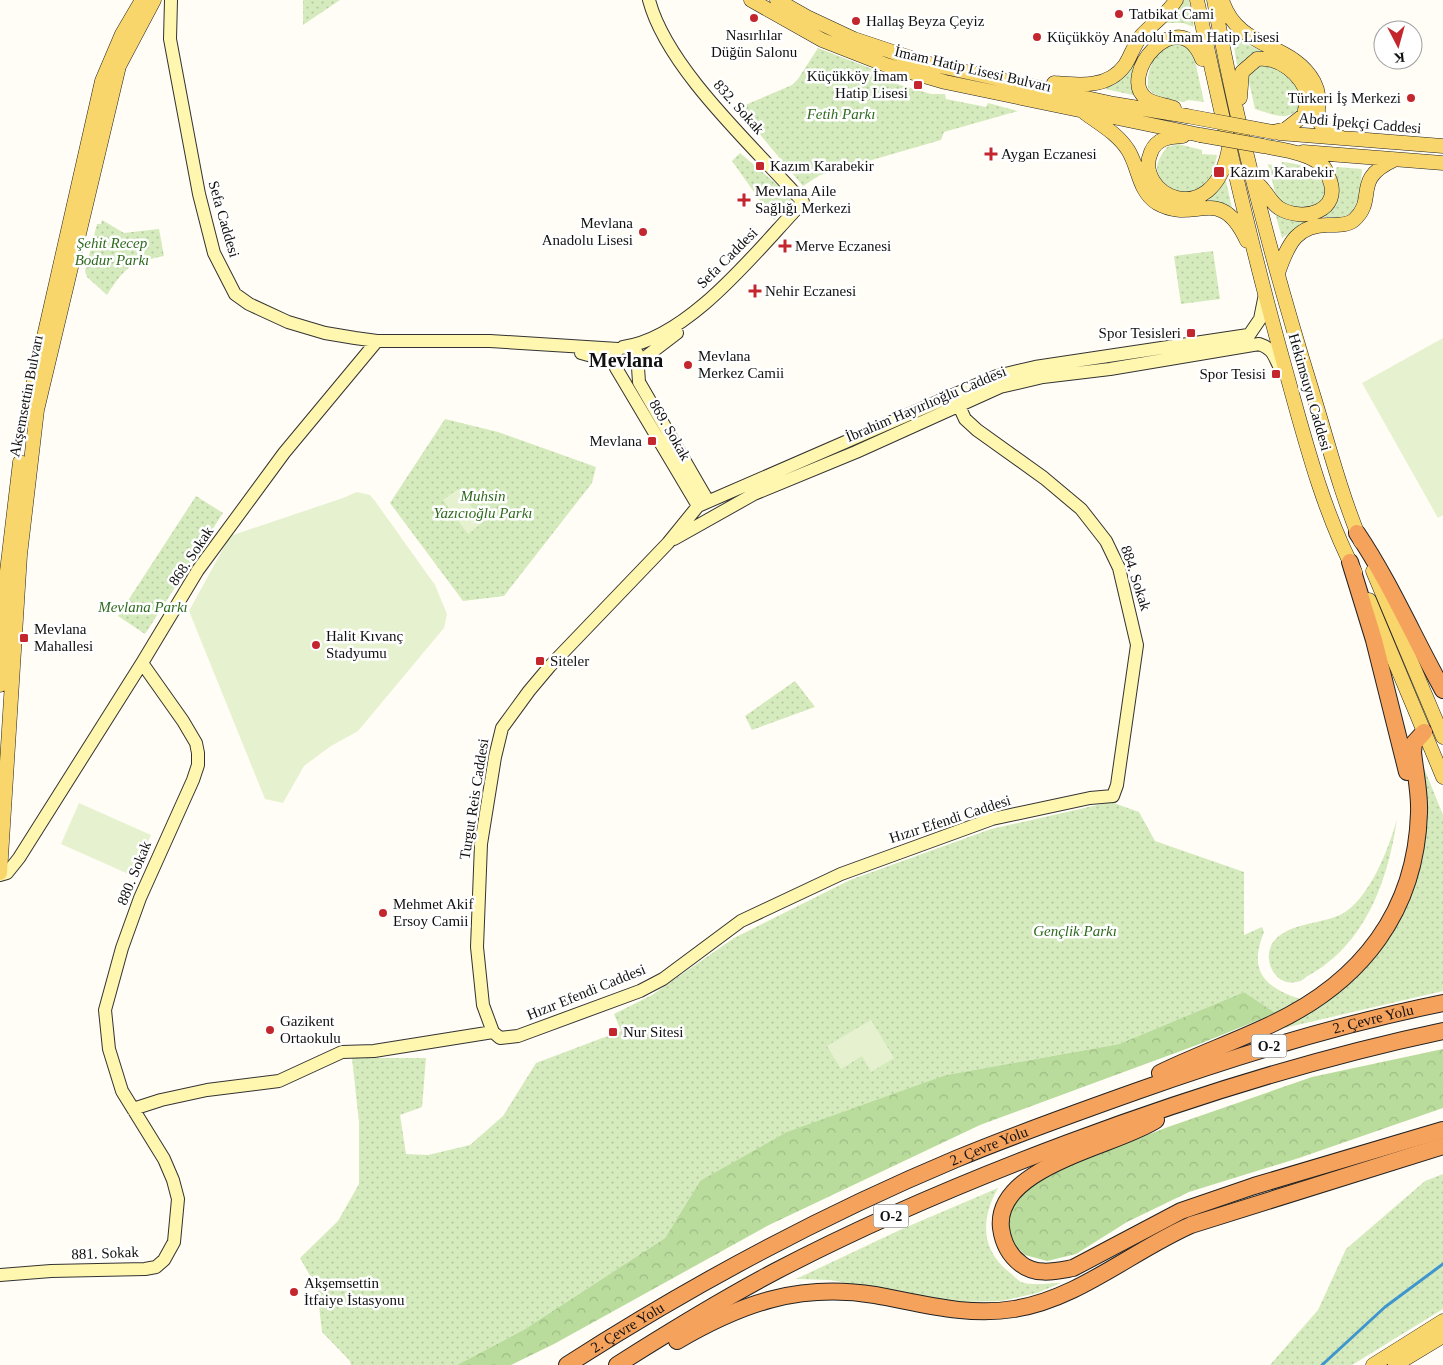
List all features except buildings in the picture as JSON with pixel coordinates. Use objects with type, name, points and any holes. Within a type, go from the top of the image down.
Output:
[{"type":"highway","points":[[1357,533],[1376,562],[1443,690]]},
{"type":"highway","points":[[1350,562],[1374,640],[1408,775],[1418,829]]},
{"type":"highway","points":[[1102,1103],[1184,1062],[1281,1020],[1308,1004],[1348,975],[1363,959],[1388,926],[1406,888],[1415,856],[1419,811],[1413,752],[1414,743],[1424,732]]},
{"type":"highway","name":"2. Çevre Yolu","points":[[566,1365],[610,1337],[744,1260],[850,1207],[979,1149],[1102,1103],[1265,1047],[1336,1027],[1442,1003]]},
{"type":"highway","name":"2. Çevre Yolu","points":[[617,1365],[776,1271],[899,1212],[1035,1155],[1182,1102],[1318,1061],[1443,1031]]},
{"type":"highway","points":[[1182,1102],[1145,1127],[1077,1154],[1038,1173],[1022,1184],[1006,1203],[1002,1215],[1002,1236],[1009,1252],[1023,1266],[1038,1271],[1054,1272],[1073,1268],[1181,1211],[1254,1186],[1443,1130]]},
{"type":"highway","points":[[636,1365],[694,1331],[729,1315],[753,1305],[808,1291],[849,1292],[956,1310],[991,1311],[1038,1303],[1080,1285],[1168,1235],[1191,1225],[1443,1146]]},
{"type":"main road","name":"Akşemsettin Bulvarı","points":[[0,685],[5,588],[23,438],[36,365],[102,81],[122,34],[142,0]]},
{"type":"main road","name":"Akşemsettin Bulvarı","points":[[0,874],[20,555],[37,410],[119,66],[154,0]]},
{"type":"main road","name":"İmam Hatip Lisesi Bulvarı","points":[[751,0],[806,32],[850,52],[914,74],[1200,135]]},
{"type":"main road","name":"İmam Hatip Lisesi Bulvarı","points":[[778,0],[807,17],[883,50],[926,63],[1148,111],[1187,116]]},
{"type":"main road","points":[[1032,86],[1055,83],[1092,84],[1117,74],[1125,65],[1140,37],[1166,15],[1176,0]]},
{"type":"main road","name":"Hekimsuyu Caddesi","points":[[1197,0],[1265,294],[1288,379],[1322,491],[1350,562],[1424,732],[1440,756],[1443,777]]},
{"type":"main road","name":"Hekimsuyu Caddesi","points":[[1214,0],[1277,274],[1323,429],[1357,533],[1442,732]]},
{"type":"main road","points":[[1222,0],[1227,14],[1244,33],[1287,55],[1306,71],[1317,89],[1318,122],[1327,132],[1342,138]]},
{"type":"main road","points":[[806,32],[807,17]]},
{"type":"main road","points":[[1187,116],[1174,108],[1148,100],[1141,88],[1143,56],[1151,44],[1165,31],[1182,30],[1193,37],[1198,44],[1205,67],[1218,96]]},
{"type":"main road","points":[[1238,111],[1240,78],[1246,67],[1257,59],[1267,58],[1283,64],[1305,88],[1307,106],[1304,115],[1294,124],[1273,132]]},
{"type":"main road","points":[[1078,109],[1105,127],[1121,141],[1132,158],[1144,188],[1157,202],[1181,210],[1209,207],[1224,212],[1238,223],[1255,252]]},
{"type":"main road","name":"Abdi İpekçi Caddesi","points":[[1187,116],[1273,132],[1443,146]]},
{"type":"main road","points":[[1229,145],[1222,174],[1212,189],[1203,196],[1183,198],[1165,193],[1152,180],[1148,166],[1153,147],[1171,136],[1200,135],[1287,150],[1443,163]]},
{"type":"main road","points":[[1254,180],[1274,205],[1281,210],[1305,214],[1317,213],[1326,208],[1331,201],[1332,192],[1326,169],[1312,160],[1287,150]]},
{"type":"main road","points":[[1277,274],[1292,239],[1302,232],[1315,226],[1352,222],[1362,208],[1371,175],[1394,160]]},
{"type":"main road","points":[[1424,732],[1442,732]]},
{"type":"main road","points":[[1373,1365],[1443,1321]]},
{"type":"main road","points":[[1395,1365],[1443,1336]]},
{"type":"street","name":"Sefa Caddesi","points":[[171,0],[170,39],[199,194],[214,253],[235,294],[248,304],[288,322],[325,333],[377,341],[490,341],[557,347],[621,348],[648,342],[693,314]]},
{"type":"street","name":"832. Sokak","points":[[649,0],[660,32],[705,95],[803,202]]},
{"type":"street","name":"Sefa Caddesi","points":[[557,347],[615,365],[622,373],[628,373],[680,330],[693,314],[743,267],[803,202]]},
{"type":"street","points":[[1246,341],[1260,319],[1265,294]]},
{"type":"street","name":"868. Sokak","points":[[0,874],[7,873],[19,858],[142,663],[198,570],[217,543],[259,490],[284,453],[377,341]]},
{"type":"street","name":"İbrahim Hayırlıoğlu Caddesi","points":[[703,504],[998,381],[1043,377],[1176,351],[1246,341],[1269,348],[1288,379]]},
{"type":"street","points":[[615,365],[612,357],[621,348],[633,349],[637,353],[638,364]]},
{"type":"street","name":"869. Sokak","points":[[638,364],[639,382],[703,504],[700,519],[706,520]]},
{"type":"street","name":"869. Sokak","points":[[615,365],[703,504]]},
{"type":"street","name":"İbrahim Hayırlıoğlu Caddesi","points":[[706,520],[754,494],[959,406],[998,381]]},
{"type":"street","name":"884. Sokak","points":[[959,406],[965,419],[977,430],[1038,474],[1081,509],[1106,541],[1119,568],[1137,645],[1117,785],[1113,796]]},
{"type":"street","name":"869. Sokak","points":[[703,504],[714,504],[717,513]]},
{"type":"street","name":"Turgut Reis Caddesi","points":[[493,1032],[480,993],[477,947],[478,899],[482,844],[495,757],[502,728],[529,690],[572,641],[668,543],[703,504]]},
{"type":"street","name":"Turgut Reis Caddesi","points":[[668,543],[706,520]]},
{"type":"street","name":"880. Sokak","points":[[133,1109],[122,1092],[115,1072],[108,1043],[105,1010],[122,948],[140,898],[198,765],[196,742],[142,663]]},
{"type":"street","name":"Hızır Efendi Caddesi","points":[[133,1109],[161,1100],[198,1092],[279,1081],[342,1052],[374,1051],[493,1032],[500,1038],[518,1036],[640,991],[663,978],[740,921],[841,874],[992,820],[1090,798],[1113,796]]},
{"type":"street","name":"881. Sokak","points":[[0,1275],[145,1269],[156,1266],[164,1260],[174,1242],[178,1198],[164,1159],[133,1109]]},
{"type":"green space","points":[[303,0],[340,0],[303,25]]},
{"type":"green space","points":[[1181,0],[1189,0],[1194,27],[1183,23],[1166,23]]},
{"type":"green space","points":[[1233,32],[1249,45],[1262,51],[1262,54],[1237,65]]},
{"type":"green space","points":[[1184,40],[1195,61],[1204,102],[1188,100],[1184,102],[1164,98],[1155,95],[1148,88],[1151,64],[1163,44]]},
{"type":"green space","name":"Fetih Parkı","points":[[818,48],[875,70],[897,84],[931,94],[945,94],[946,99],[986,107],[988,103],[1018,111],[944,132],[941,140],[820,175],[803,186],[747,119],[743,106],[792,85]]},
{"type":"green space","points":[[1135,56],[1137,57],[1133,95],[1105,89],[1125,75]]},
{"type":"green space","points":[[1273,65],[1295,84],[1302,95],[1302,102],[1299,108],[1289,115],[1275,115],[1255,109],[1248,77],[1256,66]]},
{"type":"green space","points":[[1178,144],[1202,150],[1202,154],[1217,155],[1209,178],[1205,183],[1194,191],[1178,194],[1165,183],[1158,174],[1157,168],[1161,155],[1167,147]]},
{"type":"green space","points":[[740,153],[796,201],[774,220],[732,161]]},
{"type":"green space","points":[[1282,162],[1306,167],[1317,174],[1327,196],[1316,210],[1282,205],[1275,192],[1268,164],[1281,167]]},
{"type":"green space","points":[[1337,167],[1362,169],[1357,203],[1354,209],[1345,216],[1336,218],[1321,217],[1332,208],[1337,197],[1335,170]]},
{"type":"green space","points":[[1226,181],[1232,208],[1222,203],[1208,201]]},
{"type":"green space","points":[[1275,213],[1310,220],[1282,238]]},
{"type":"green space","name":"Şehit Recep Bodur Parkı","points":[[102,220],[124,233],[159,229],[164,256],[143,261],[130,267],[119,278],[107,295],[87,277],[85,271],[97,224],[101,224]]},
{"type":"green space","points":[[1213,251],[1220,299],[1181,304],[1174,256]]},
{"type":"green space","points":[[1443,338],[1443,515],[1438,518],[1362,383]]},
{"type":"green space","name":"Muhsin Yazıcıoğlu Parkı","points":[[445,419],[498,432],[596,467],[592,483],[504,596],[463,601],[390,503]]},
{"type":"green space","points":[[458,489],[483,522],[468,534],[443,500]]},
{"type":"green space","name":"Halit Kıvanç Stadyumu","points":[[357,492],[370,495],[435,585],[447,614],[444,628],[358,731],[331,746],[304,766],[283,803],[265,799],[189,611],[230,536]]},
{"type":"green space","name":"Mevlana Parkı","points":[[196,496],[223,513],[145,634],[118,616]]},
{"type":"green space","points":[[795,681],[815,707],[752,730],[745,716]]},
{"type":"green space","points":[[1417,759],[1424,768],[1443,815],[1443,991],[1280,1029],[1403,911]]},
{"type":"green space","name":"Gençlik Parkı","points":[[1111,802],[1139,812],[1155,841],[1244,872],[1244,935],[1262,927],[1264,932],[1259,946],[1258,957],[1262,976],[1277,989],[1300,999],[1276,1013],[1244,992],[1119,1044],[946,1075],[700,1181],[665,1238],[525,1329],[457,1365],[351,1365],[350,1361],[322,1332],[317,1288],[300,1258],[338,1221],[359,1184],[359,1122],[352,1058],[426,1058],[422,1107],[400,1115],[406,1154],[428,1155],[470,1145],[503,1116],[536,1063],[621,1031],[614,1014],[652,995],[734,938],[850,880],[991,829]]},
{"type":"green space","points":[[79,803],[151,835],[133,876],[61,844]]},
{"type":"green space","points":[[1397,819],[1393,842],[1380,888],[1358,930],[1344,948],[1326,964],[1303,979],[1297,982],[1281,980],[1269,962],[1270,948],[1274,941],[1280,935],[1296,927],[1332,918],[1350,908],[1369,886],[1376,873],[1389,844]]},
{"type":"green space","points":[[1244,992],[1276,1013],[1197,1045],[980,1125],[769,1225],[554,1344],[511,1365],[457,1365],[525,1329],[665,1238],[700,1181],[787,1132],[946,1075],[1119,1044]]},
{"type":"green space","points":[[871,1020],[894,1058],[871,1072],[862,1056],[841,1069],[827,1046]]},
{"type":"green space","points":[[1443,1049],[1443,1108],[1299,1158],[1189,1192],[1127,1222],[1076,1254],[1047,1261],[1025,1255],[1012,1242],[1007,1220],[1016,1199],[1049,1173],[1168,1127],[1312,1077]]},
{"type":"green space","points":[[1443,1174],[1443,1309],[1352,1365],[1270,1365],[1318,1310],[1346,1249],[1425,1181]]},
{"type":"green space","points":[[998,1188],[992,1199],[986,1222],[988,1243],[993,1253],[1000,1263],[1021,1282],[1036,1284],[1061,1283],[1037,1293],[1001,1301],[955,1302],[830,1280],[796,1279],[902,1229]]},
{"type":"waterway","points":[[1322,1365],[1385,1307],[1443,1264]]},
{"type":"place","name":"Tatbikat Cami","points":[[1119,14]]},
{"type":"place","name":"Nasırlılar Düğün Salonu","points":[[754,18]]},
{"type":"place","name":"Hallaş Beyza Çeyiz","points":[[856,21]]},
{"type":"place","name":"Küçükköy Anadolu İmam Hatip Lisesi","points":[[1037,37]]},
{"type":"place","name":"Küçükköy İmam Hatip Lisesi","points":[[918,85]]},
{"type":"place","name":"Türkeri İş Merkezi","points":[[1411,98]]},
{"type":"place","name":"Aygan Eczanesi","points":[[991,154]]},
{"type":"place","name":"Kazım Karabekir","points":[[760,166]]},
{"type":"place","name":"Kâzım Karabekir","points":[[1219,172]]},
{"type":"place","name":"Mevlana Aile Sağlığı Merkezi","points":[[744,200]]},
{"type":"place","name":"Mevlana Anadolu Lisesi","points":[[643,232]]},
{"type":"place","name":"Merve Eczanesi","points":[[785,246]]},
{"type":"place","name":"Nehir Eczanesi","points":[[755,291]]},
{"type":"place","name":"Spor Tesisleri","points":[[1191,333]]},
{"type":"place","name":"Mevlana Merkez Camii","points":[[688,365]]},
{"type":"place","name":"Spor Tesisi","points":[[1276,374]]},
{"type":"place","name":"Mevlana","points":[[652,441]]},
{"type":"place","name":"Mevlana Mahallesi","points":[[24,638]]},
{"type":"place","name":"Halit Kıvanç Stadyumu","points":[[316,645]]},
{"type":"place","name":"Siteler","points":[[540,661]]},
{"type":"place","name":"Mehmet Akif Ersoy Camii","points":[[383,913]]},
{"type":"place","name":"Gazikent Ortaokulu","points":[[270,1030]]},
{"type":"place","name":"Nur Sitesi","points":[[613,1032]]},
{"type":"place","name":"Akşemsettin İtfaiye İstasyonu","points":[[294,1292]]},
{"type":"district","name":"Mevlana","points":[[626,360]]}]
